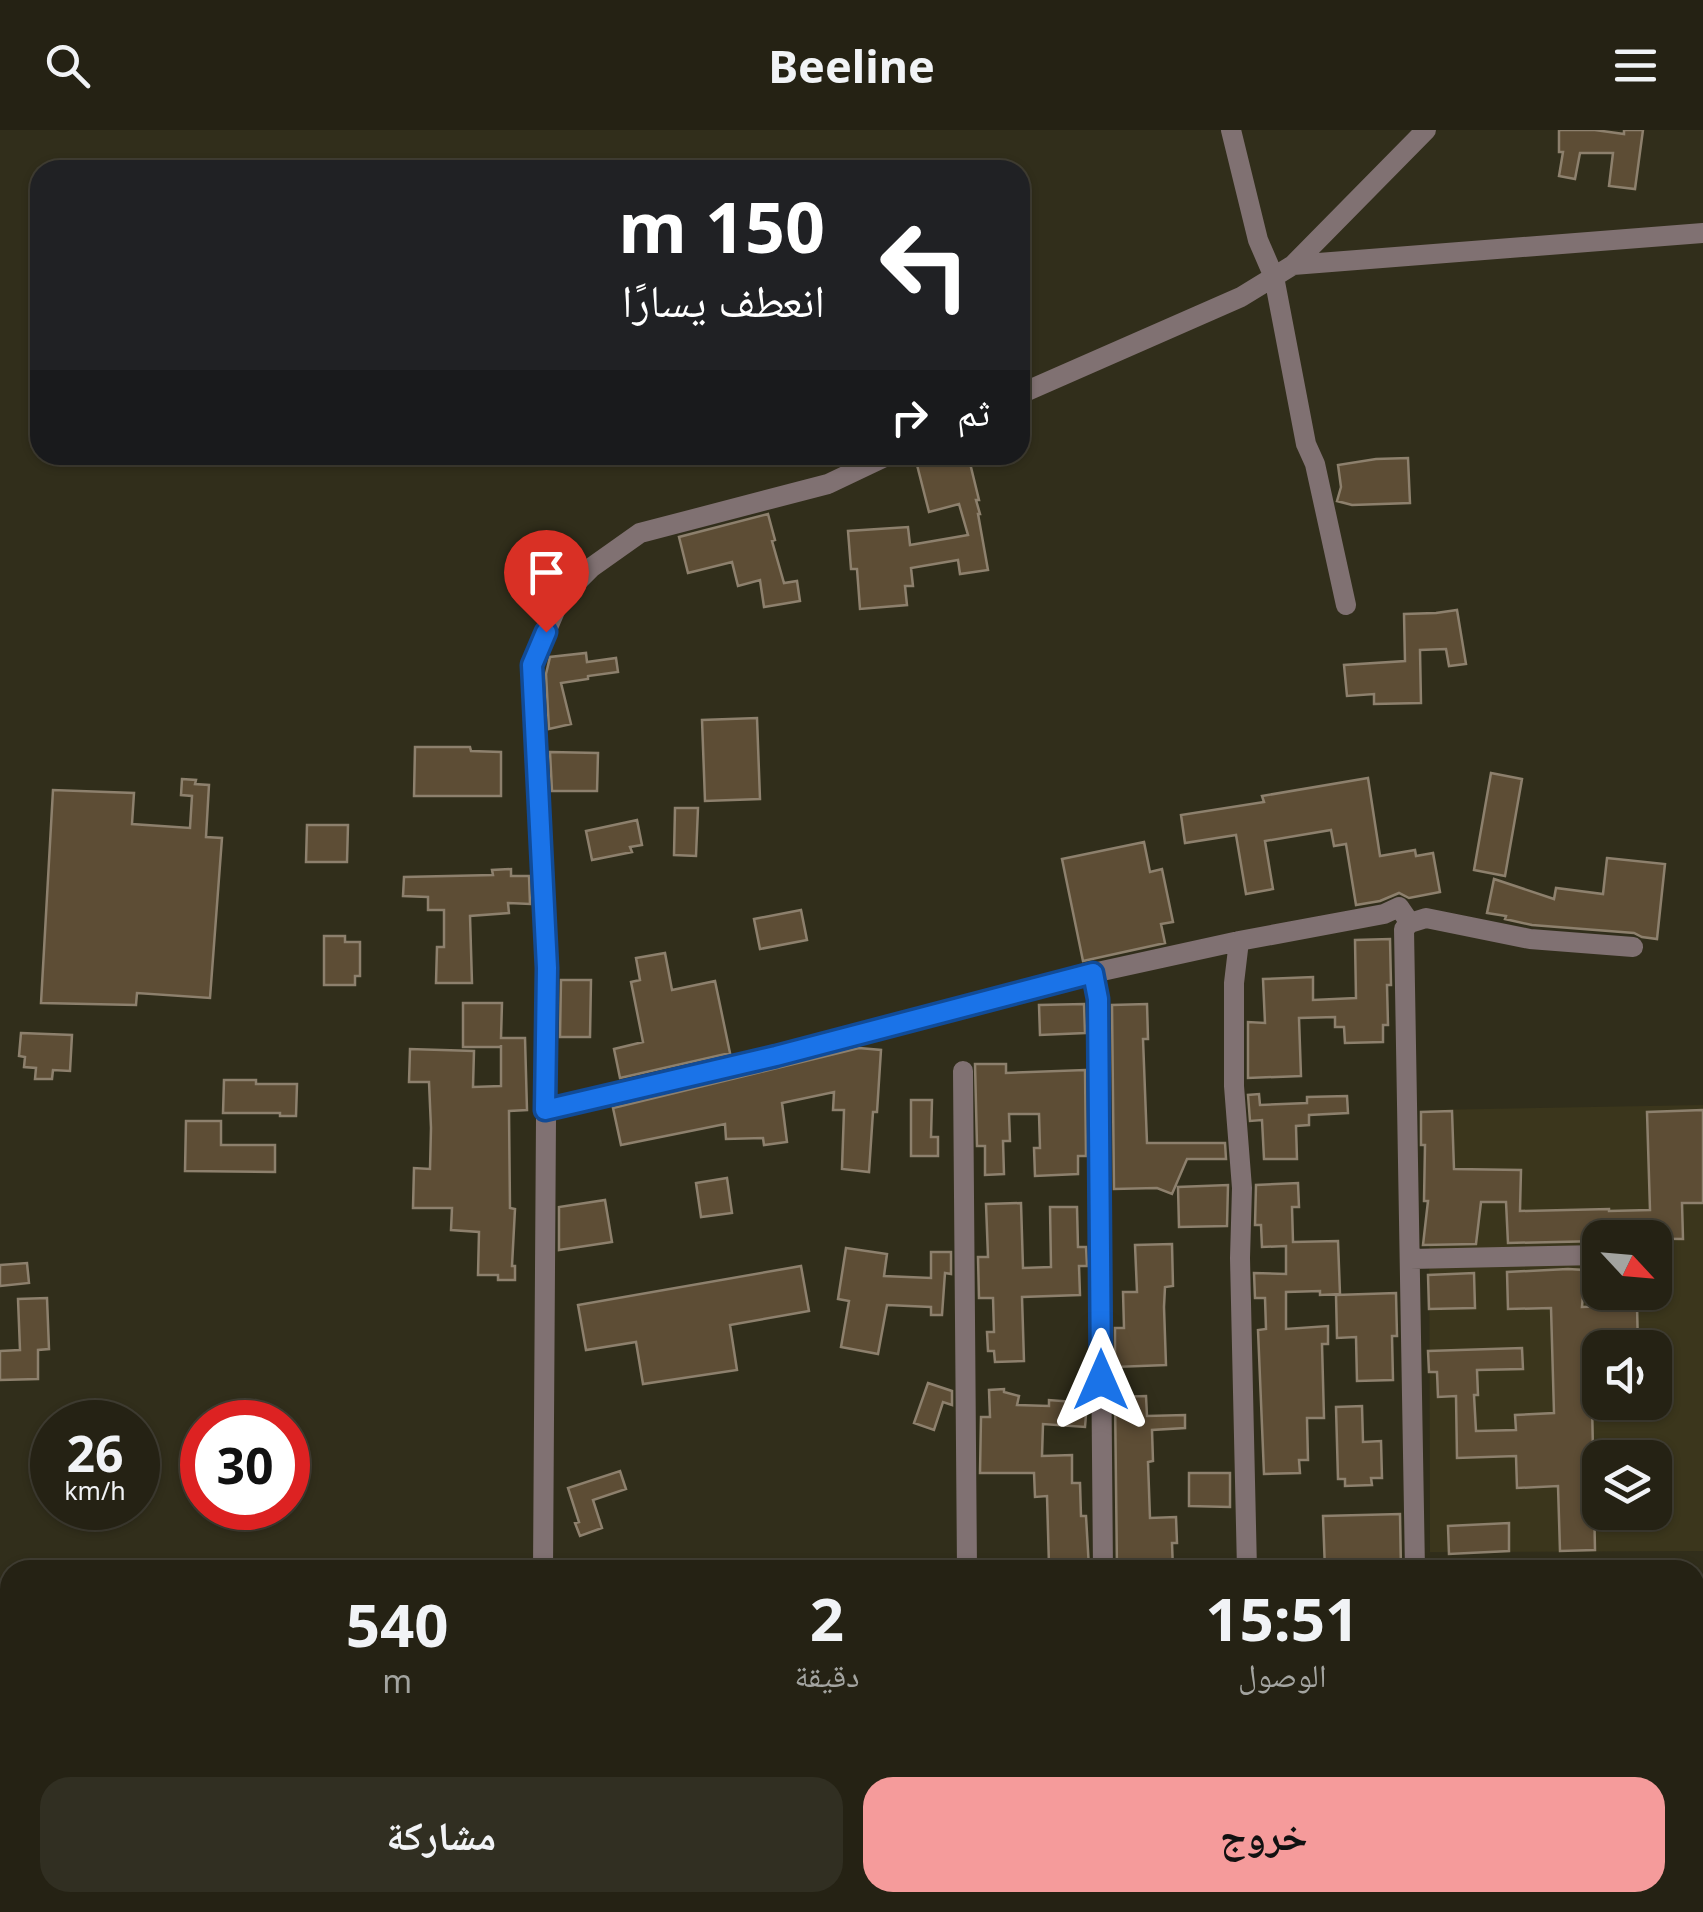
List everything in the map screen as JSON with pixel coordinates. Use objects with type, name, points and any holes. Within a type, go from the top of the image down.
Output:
[{"type":"street","points":[[1232,130],[1258,240],[1274,277],[1306,444],[1315,464],[1346,605]]},
{"type":"street","points":[[1030,390],[1241,297],[1293,265],[1426,130]]},
{"type":"street","points":[[1293,265],[1703,233]]},
{"type":"street","points":[[543,1560],[547,968],[532,665],[560,600],[592,567],[640,533],[828,484],[868,465]]},
{"type":"street","points":[[545,1110],[776,1056],[1093,973],[1239,941],[1399,908],[1410,922]]},
{"type":"street","points":[[1416,1560],[1404,929],[1410,922],[1426,918],[1530,939],[1633,946]]},
{"type":"street","points":[[1239,941],[1234,982],[1234,1086],[1242,1188],[1247,1560]]},
{"type":"street","points":[[1093,973],[1098,999],[1103,1560]]},
{"type":"street","points":[[963,1072],[966,1560]]},
{"type":"street","points":[[1410,1259],[1582,1254]]},
{"type":"shaded area","points":[[1703,1105],[1703,1551],[1430,1552],[1429,1110]]},
{"type":"building","points":[[1559,130],[1624,134],[1624,130],[1643,130],[1635,189],[1609,186],[1613,153],[1580,153],[1575,179],[1559,176],[1563,152],[1559,152]]},
{"type":"building","points":[[1408,458],[1410,503],[1352,505],[1337,501],[1341,487],[1338,465]]},
{"type":"building","points":[[917,465],[970,465],[988,570],[960,574],[958,560],[911,568],[913,586],[905,586],[907,605],[860,609],[857,569],[851,569],[848,531],[908,527],[910,545],[968,535],[959,504],[929,512]]},
{"type":"building","points":[[768,514],[784,583],[797,581],[800,601],[764,607],[760,580],[738,586],[732,562],[688,573],[679,537]]},
{"type":"building","points":[[1457,610],[1466,664],[1449,666],[1446,649],[1420,650],[1421,703],[1374,704],[1374,694],[1347,696],[1344,665],[1405,661],[1404,614]]},
{"type":"building","points":[[586,653],[587,662],[616,658],[618,672],[561,683],[571,724],[549,729],[546,674],[550,657]]},
{"type":"building","points":[[757,718],[760,799],[705,801],[702,720]]},
{"type":"building","points":[[415,747],[470,747],[471,751],[501,752],[501,796],[414,796]]},
{"type":"building","points":[[550,752],[598,753],[597,791],[552,791]]},
{"type":"building","points":[[1491,773],[1522,779],[1505,876],[1474,870]]},
{"type":"building","points":[[1368,778],[1380,856],[1415,850],[1416,856],[1433,853],[1440,892],[1409,898],[1399,893],[1356,905],[1346,844],[1334,846],[1331,830],[1265,841],[1273,889],[1246,894],[1236,835],[1185,843],[1181,815],[1264,802],[1262,796]]},
{"type":"building","points":[[182,779],[209,785],[206,837],[222,838],[210,998],[137,993],[136,1005],[41,1003],[53,790],[134,793],[132,824],[190,828],[192,796],[181,795]]},
{"type":"building","points":[[675,808],[698,808],[696,856],[674,855]]},
{"type":"building","points":[[637,820],[642,845],[630,847],[632,852],[592,860],[586,831]]},
{"type":"building","points":[[307,825],[348,825],[347,862],[306,862]]},
{"type":"building","points":[[1144,842],[1150,872],[1162,869],[1173,922],[1161,924],[1165,943],[1083,961],[1062,859]]},
{"type":"building","points":[[1607,858],[1665,864],[1657,939],[1634,933],[1532,925],[1487,913],[1494,879],[1554,899],[1556,888],[1603,894]]},
{"type":"building","points":[[511,869],[511,876],[529,876],[530,904],[508,903],[509,913],[470,916],[472,983],[436,983],[437,947],[444,947],[444,910],[428,910],[428,897],[403,896],[404,877],[493,875],[492,870]]},
{"type":"building","points":[[801,910],[807,940],[760,949],[754,919]]},
{"type":"building","points":[[324,936],[345,936],[345,942],[360,942],[360,976],[355,976],[355,985],[324,985]]},
{"type":"building","points":[[1390,939],[1391,985],[1387,985],[1388,1025],[1383,1025],[1383,1042],[1345,1043],[1344,1027],[1335,1027],[1335,1017],[1299,1018],[1301,1076],[1248,1078],[1248,1022],[1265,1023],[1263,979],[1313,977],[1313,1000],[1356,998],[1355,940]]},
{"type":"building","points":[[665,953],[672,990],[715,981],[730,1053],[620,1078],[614,1049],[643,1042],[631,982],[640,980],[636,958]]},
{"type":"building","points":[[561,980],[591,980],[590,1037],[560,1037]]},
{"type":"building","points":[[463,1003],[502,1003],[501,1038],[525,1038],[527,1110],[509,1111],[515,1280],[478,1275],[479,1232],[451,1230],[452,1208],[413,1208],[414,1168],[430,1169],[431,1128],[429,1082],[409,1082],[410,1049],[474,1051],[473,1087],[501,1086],[501,1047],[463,1047]]},
{"type":"building","points":[[1084,1004],[1085,1033],[1040,1035],[1039,1005]]},
{"type":"building","points":[[1147,1004],[1148,1039],[1143,1039],[1147,1143],[1225,1143],[1226,1159],[1187,1159],[1172,1194],[1157,1188],[1114,1189],[1112,1005]]},
{"type":"building","points":[[21,1033],[72,1035],[70,1071],[53,1070],[52,1079],[35,1079],[36,1068],[24,1067],[25,1057],[19,1056]]},
{"type":"building","points":[[859,1048],[881,1050],[869,1172],[842,1169],[844,1110],[833,1110],[834,1092],[782,1103],[787,1142],[764,1145],[763,1138],[726,1139],[725,1124],[621,1145],[613,1108]]},
{"type":"building","points":[[975,1064],[1006,1064],[1006,1073],[1085,1070],[1086,1156],[1078,1156],[1078,1174],[1035,1176],[1034,1148],[1040,1148],[1039,1114],[1009,1114],[1010,1141],[1003,1141],[1004,1174],[985,1175],[985,1146],[977,1146]]},
{"type":"building","points":[[224,1080],[297,1084],[296,1116],[223,1113]]},
{"type":"building","points":[[1259,1094],[1260,1105],[1307,1103],[1307,1097],[1347,1096],[1348,1113],[1309,1115],[1309,1125],[1296,1126],[1297,1159],[1264,1159],[1262,1120],[1250,1121],[1248,1095]]},
{"type":"building","points":[[911,1100],[932,1100],[931,1137],[938,1137],[938,1156],[911,1156]]},
{"type":"building","points":[[1703,1110],[1703,1203],[1682,1203],[1683,1239],[1672,1239],[1672,1220],[1582,1220],[1582,1241],[1508,1243],[1506,1202],[1481,1202],[1476,1244],[1423,1245],[1428,1201],[1424,1201],[1421,1112],[1452,1111],[1454,1169],[1521,1170],[1520,1211],[1609,1211],[1650,1210],[1647,1112]]},
{"type":"building","points":[[186,1121],[221,1121],[221,1145],[275,1145],[275,1172],[185,1171]]},
{"type":"building","points":[[727,1178],[732,1213],[701,1217],[696,1183]]},
{"type":"building","points":[[1298,1183],[1299,1207],[1292,1207],[1293,1242],[1338,1241],[1340,1294],[1286,1292],[1286,1329],[1328,1326],[1328,1344],[1322,1344],[1324,1418],[1307,1418],[1308,1460],[1299,1460],[1300,1473],[1264,1474],[1258,1330],[1266,1329],[1265,1298],[1255,1298],[1254,1273],[1286,1274],[1286,1246],[1262,1247],[1261,1225],[1255,1225],[1256,1185]]},
{"type":"building","points":[[1228,1185],[1227,1226],[1179,1227],[1178,1187]]},
{"type":"building","points":[[605,1200],[612,1242],[559,1250],[559,1207]]},
{"type":"building","points":[[1021,1203],[1023,1268],[1051,1267],[1050,1207],[1077,1207],[1078,1247],[1086,1247],[1087,1266],[1079,1266],[1080,1295],[1022,1297],[1024,1361],[995,1362],[994,1351],[988,1351],[987,1332],[994,1332],[993,1298],[979,1298],[978,1257],[988,1257],[986,1204]]},
{"type":"building","points":[[1172,1244],[1173,1286],[1165,1287],[1164,1307],[1166,1365],[1115,1367],[1115,1328],[1124,1328],[1123,1292],[1137,1292],[1135,1245]]},
{"type":"building","points":[[846,1248],[887,1254],[884,1276],[931,1278],[931,1252],[951,1252],[951,1274],[945,1273],[942,1315],[931,1315],[931,1307],[887,1305],[878,1354],[841,1347],[849,1301],[838,1299]]},
{"type":"building","points":[[27,1263],[29,1283],[0,1286],[0,1265]]},
{"type":"building","points":[[801,1266],[809,1311],[730,1325],[737,1370],[643,1384],[636,1342],[586,1350],[578,1305]]},
{"type":"building","points":[[1582,1270],[1582,1310],[1637,1310],[1638,1330],[1582,1330],[1582,1420],[1592,1420],[1593,1440],[1582,1440],[1582,1530],[1595,1530],[1595,1550],[1560,1551],[1558,1486],[1517,1488],[1516,1456],[1457,1458],[1456,1396],[1438,1397],[1437,1372],[1429,1372],[1428,1351],[1522,1348],[1523,1369],[1477,1370],[1476,1431],[1516,1430],[1515,1415],[1554,1413],[1551,1308],[1508,1309],[1507,1272]]},
{"type":"building","points":[[1474,1273],[1475,1308],[1429,1309],[1428,1275]]},
{"type":"building","points":[[1396,1293],[1393,1380],[1357,1381],[1356,1337],[1337,1338],[1336,1295]]},
{"type":"building","points":[[47,1298],[49,1349],[38,1350],[38,1379],[0,1380],[0,1351],[20,1350],[18,1299]]},
{"type":"building","points":[[928,1383],[952,1391],[952,1405],[943,1402],[934,1430],[914,1423]]},
{"type":"building","points":[[1004,1389],[1019,1396],[1017,1405],[1049,1406],[1049,1400],[1087,1403],[1085,1427],[1043,1424],[1042,1456],[1072,1455],[1072,1483],[1080,1483],[1089,1560],[1049,1560],[1047,1496],[1035,1497],[1034,1473],[980,1473],[981,1417],[990,1417],[989,1390]]},
{"type":"building","points":[[1146,1396],[1147,1416],[1185,1415],[1185,1428],[1152,1430],[1153,1461],[1148,1462],[1150,1518],[1176,1517],[1177,1543],[1172,1543],[1173,1560],[1117,1560],[1115,1397]]},
{"type":"building","points":[[1362,1406],[1363,1442],[1381,1441],[1382,1478],[1371,1478],[1372,1485],[1345,1486],[1345,1479],[1338,1479],[1336,1407]]},
{"type":"building","points":[[620,1471],[626,1489],[593,1500],[602,1528],[580,1536],[568,1488]]},
{"type":"building","points":[[1189,1473],[1230,1473],[1230,1507],[1189,1506]]},
{"type":"building","points":[[1400,1514],[1401,1560],[1325,1560],[1323,1516]]},
{"type":"building","points":[[1509,1523],[1509,1551],[1449,1554],[1448,1526]]},
{"type":"route","points":[[546,632],[532,665],[547,968],[545,1110],[776,1056],[1093,973],[1098,999],[1101,1380]]}]
